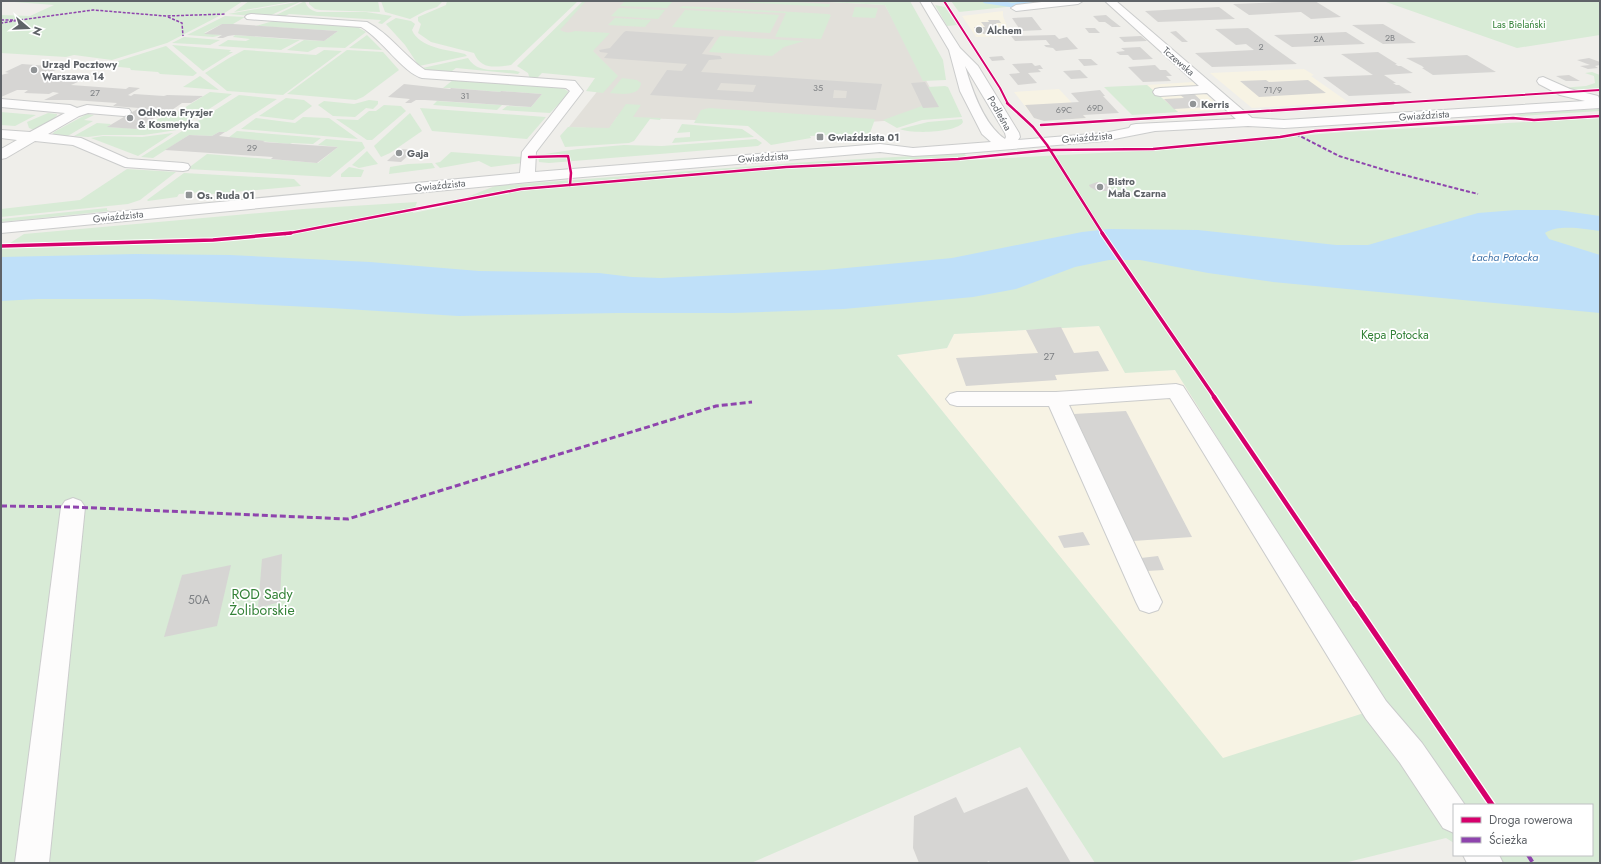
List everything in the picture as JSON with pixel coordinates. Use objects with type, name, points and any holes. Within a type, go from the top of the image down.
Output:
[{"type":"street","name":"Podleśna","points":[[926,1],[955,50],[966,90],[989,134],[999,142],[1010,139],[972,66],[955,50]]},
{"type":"street","points":[[1016,8],[1078,1]]},
{"type":"street","name":"Tczewska","points":[[1110,1],[1248,122]]},
{"type":"street","points":[[251,17],[363,24],[373,28],[413,69],[422,74],[570,84],[577,91],[529,152],[527,177]]},
{"type":"street","points":[[1543,81],[1565,92],[1580,97],[1600,100]]},
{"type":"street","points":[[1160,92],[1212,89]]},
{"type":"street","name":"Gwiaździsta","points":[[1,228],[665,164],[880,148],[913,152],[1010,139],[1104,137],[1151,128],[1248,122],[1282,116],[1600,95]]},
{"type":"street","points":[[1,104],[70,109],[74,113]]},
{"type":"street","name":"Gwiaździsta","points":[[1248,122],[1284,124],[1600,104]]},
{"type":"street","points":[[1,155],[35,137],[74,113],[87,109],[124,112]]},
{"type":"street","points":[[1,134],[76,141],[125,163],[183,167]]},
{"type":"street","name":"Gwiaździsta","points":[[880,148],[907,140],[989,134]]},
{"type":"street","points":[[957,399],[1056,399],[1176,391],[1376,710],[1411,753],[1453,816]]},
{"type":"street","points":[[1056,399],[1149,602]]},
{"type":"street","points":[[32,863],[73,507]]},
{"type":"shaded area","points":[[585,1],[809,1],[885,5],[946,117],[821,125],[617,117],[609,129],[569,127],[611,74],[546,41]]},
{"type":"shaded area","points":[[1003,11],[1003,16],[1011,36],[976,37],[962,16]]},
{"type":"shaded area","points":[[1304,69],[1314,75],[1311,76],[1348,102],[1252,108],[1210,73]]},
{"type":"shaded area","points":[[1193,82],[1223,110],[1178,112],[1147,85]]},
{"type":"shaded area","points":[[1059,89],[1086,118],[1045,121],[1034,118],[1014,92]]},
{"type":"shaded area","points":[[1099,326],[1126,372],[1175,370],[1386,706],[1223,759],[897,355],[947,348],[954,334]]},
{"type":"green space","points":[[1,1],[243,1],[223,14],[167,43],[112,60],[74,55],[66,57],[1,53],[1,15],[30,16],[54,5]]},
{"type":"green space","points":[[249,1],[296,1],[234,12]]},
{"type":"green space","points":[[302,1],[267,17],[228,14]]},
{"type":"green space","points":[[305,1],[310,8],[317,12],[366,12],[392,16],[382,24],[378,23],[381,20],[289,14],[283,17],[272,17]]},
{"type":"green space","points":[[309,1],[378,1],[380,12],[320,10],[315,9],[309,4]]},
{"type":"green space","points":[[381,1],[442,2],[437,7],[425,11],[410,19],[385,12]]},
{"type":"green space","points":[[447,1],[578,1],[511,65],[494,67],[480,62],[474,53],[431,42],[418,33],[421,24],[418,21],[418,17],[446,5]]},
{"type":"green space","points":[[583,1],[586,1],[560,30],[564,32],[575,31],[610,33],[593,51],[618,76],[603,93],[586,91],[595,78],[542,73],[535,80],[530,79],[528,73],[517,66]]},
{"type":"green space","points":[[625,1],[673,1],[667,8],[620,6]]},
{"type":"green space","points":[[721,1],[782,1],[830,4],[829,7]]},
{"type":"green space","points":[[809,1],[910,1],[943,60],[946,80],[923,81],[885,5]]},
{"type":"green space","points":[[951,1],[1063,1],[959,12]]},
{"type":"green space","name":"Las Bielański","points":[[1376,1],[1600,1],[1600,35],[1517,48],[1386,2]]},
{"type":"green space","points":[[935,5],[945,7],[957,25],[947,26]]},
{"type":"green space","points":[[683,6],[831,15],[821,39],[775,37],[786,13],[679,8]]},
{"type":"green space","points":[[855,7],[878,8],[875,18],[852,17]]},
{"type":"green space","points":[[619,8],[665,10],[658,19],[611,16]]},
{"type":"green space","points":[[685,10],[779,15],[770,33],[672,27]]},
{"type":"green space","points":[[225,16],[245,17],[233,24],[222,24],[204,33],[222,35],[213,37],[187,35]]},
{"type":"green space","points":[[396,18],[411,21],[415,24],[412,30],[421,41],[435,47],[465,54],[467,56],[419,66],[405,45],[386,24]]},
{"type":"green space","points":[[615,18],[651,20],[645,27],[608,25]]},
{"type":"green space","points":[[273,21],[357,27],[366,32],[345,48],[318,47],[308,52],[287,50],[304,40],[324,41],[338,31],[256,26]]},
{"type":"green space","points":[[235,35],[300,40],[281,50],[218,46],[228,40],[246,41],[250,39],[233,37]]},
{"type":"green space","points":[[367,35],[382,50],[349,48]]},
{"type":"green space","points":[[721,36],[804,41],[784,47],[772,56],[709,52]]},
{"type":"green space","points":[[184,37],[220,40],[210,45],[172,43]]},
{"type":"green space","points":[[172,45],[231,50],[229,52],[233,52],[203,71]]},
{"type":"green space","points":[[166,46],[197,73],[193,76],[160,74],[158,72],[131,70],[130,68],[109,66],[115,62]]},
{"type":"green space","points":[[244,50],[316,55],[324,50],[342,51],[283,95],[227,91],[205,73]]},
{"type":"green space","points":[[347,50],[383,52],[399,70],[363,97],[356,100],[287,94]]},
{"type":"green space","points":[[468,58],[473,64],[484,69],[513,70],[520,72],[518,74],[456,68],[448,74],[418,69]]},
{"type":"green space","points":[[1592,72],[1600,75],[1600,88],[1565,90],[1561,88],[1586,86],[1595,83],[1594,76],[1585,73]]},
{"type":"green space","points":[[200,76],[219,90],[183,87]]},
{"type":"green space","points":[[622,78],[637,80],[641,83],[640,87],[637,91],[629,94],[610,93]]},
{"type":"green space","points":[[453,80],[562,87],[570,93],[550,113],[502,110],[507,106],[531,107],[542,94],[443,88]]},
{"type":"green space","points":[[1147,85],[1178,112],[1132,115],[1104,87]]},
{"type":"green space","points":[[928,87],[948,87],[962,117],[922,120],[897,128],[883,120],[922,106],[924,108],[938,107]]},
{"type":"green space","points":[[210,92],[232,94],[177,130],[144,135],[74,136],[97,123],[111,124],[108,127],[141,129],[168,113],[176,113]]},
{"type":"green space","points":[[239,95],[277,99],[226,132],[219,132],[212,136],[189,135],[153,158],[141,157]]},
{"type":"green space","points":[[286,98],[304,100],[312,106],[293,120],[259,116]]},
{"type":"green space","points":[[369,100],[378,101],[378,104],[373,109],[366,108],[355,117],[333,116],[318,105],[324,101],[354,104]]},
{"type":"green space","points":[[437,101],[502,105],[497,110],[433,105]]},
{"type":"green space","points":[[626,104],[641,105],[633,117],[661,118],[660,120],[650,119],[634,141],[629,143],[565,147],[560,136],[568,127],[609,128]]},
{"type":"green space","points":[[384,105],[401,106],[406,111],[372,140],[367,140],[336,119],[358,120],[369,111],[376,111]]},
{"type":"green space","points":[[420,108],[546,117],[527,139],[432,131]]},
{"type":"green space","points":[[709,108],[875,119],[870,133],[829,137],[828,135],[810,136],[811,138],[771,145],[748,126],[694,123],[701,110]]},
{"type":"green space","points":[[1600,109],[1600,111],[1521,116],[1512,114]]},
{"type":"green space","points":[[1,112],[36,115],[15,126],[1,125]]},
{"type":"green space","points":[[48,113],[57,115],[54,119],[34,130],[29,128],[27,122]]},
{"type":"green space","points":[[410,113],[422,131],[390,153],[381,157],[374,146]]},
{"type":"green space","points":[[87,114],[94,115],[84,120],[93,121],[66,137],[52,135],[54,132]]},
{"type":"green space","points":[[303,117],[329,118],[358,139],[241,129],[256,118],[295,123]]},
{"type":"green space","points":[[1600,118],[1600,863],[1484,863],[1474,856],[1593,856],[1593,804],[1453,804],[1453,842],[1446,838],[1344,863],[1095,863],[1020,747],[751,863],[1,863],[1,249],[24,234],[303,209],[417,202],[413,213],[442,207],[495,186],[793,163],[963,153],[972,160],[1173,149],[1207,144],[1343,132]],"holes":[[[1099,326],[1125,373],[1175,370],[1386,706],[1223,758],[897,355],[947,348],[954,334]]]},
{"type":"green space","points":[[962,119],[963,122],[959,126],[933,132],[914,132],[900,129],[928,122]]},
{"type":"green space","points":[[682,124],[742,129],[754,137],[672,143],[675,138],[690,137],[690,132],[677,133]]},
{"type":"green space","points":[[237,131],[321,138],[313,144],[290,144],[228,138]]},
{"type":"green space","points":[[173,133],[138,156],[91,138],[103,136],[142,137]]},
{"type":"green space","points":[[326,139],[362,142],[365,148],[330,177],[187,169],[207,154],[318,163],[338,147],[318,145]]},
{"type":"green space","points":[[756,139],[762,143],[758,146],[549,163],[539,162],[538,155],[578,149],[624,145],[662,146]]},
{"type":"green space","points":[[367,151],[378,164],[359,168],[352,165]]},
{"type":"green space","points":[[451,152],[522,157],[522,163],[491,167],[479,161],[440,168],[435,163],[440,162]]},
{"type":"green space","points":[[432,163],[435,168],[389,174],[390,167],[408,164]]},
{"type":"green space","points":[[349,167],[364,170],[361,177],[341,177],[341,174]]},
{"type":"green space","points":[[127,169],[176,172],[140,200],[128,204],[1,217],[1,209],[80,200]]},
{"type":"green space","points":[[184,173],[294,179],[301,186],[200,195],[201,192],[179,194],[177,197],[147,200]]},
{"type":"green space","points":[[107,208],[107,210],[110,211],[1,222],[1,219]]},
{"type":"water","name":"Łacha Potocka","points":[[1516,210],[1558,210],[1600,216],[1600,231],[1579,228],[1564,228],[1551,230],[1545,233],[1549,239],[1600,255],[1600,313],[1273,282],[1208,273],[1140,260],[1109,260],[1075,267],[1016,289],[973,297],[844,309],[733,313],[617,313],[458,316],[150,299],[38,299],[1,301],[1,257],[136,254],[230,255],[370,262],[479,271],[599,273],[632,277],[661,278],[825,270],[952,258],[1082,232],[1109,229],[1198,230],[1336,245],[1368,245],[1478,213]]},
{"type":"building","points":[[1283,1],[1315,1],[1341,17],[1311,19],[1301,12],[1249,15],[1233,4],[1284,2]]},
{"type":"building","points":[[1219,7],[1235,19],[1158,22],[1145,11]]},
{"type":"building","points":[[1106,15],[1121,27],[1112,27],[1105,22],[1099,22],[1093,16]]},
{"type":"building","points":[[1032,17],[1042,30],[1021,31],[1012,18]]},
{"type":"building","points":[[988,20],[999,20],[1001,23],[996,23],[1001,33],[983,34],[982,31],[977,32],[974,27],[985,27],[981,22],[989,22]]},
{"type":"building","points":[[222,24],[338,31],[324,41],[235,35],[217,38],[222,35],[204,34]]},
{"type":"building","points":[[1383,24],[1416,43],[1383,44],[1352,25]]},
{"type":"building","points":[[1085,28],[1095,28],[1100,33],[1089,33]]},
{"type":"building","points":[[1248,28],[1297,64],[1212,67],[1195,53],[1254,50],[1246,44],[1236,45],[1215,29]]},
{"type":"building","points":[[1176,31],[1188,42],[1182,42],[1170,32]]},
{"type":"building","points":[[624,32],[714,37],[702,54],[720,56],[722,59],[709,60],[701,72],[882,84],[876,110],[650,95],[667,70],[682,71],[687,64],[604,58],[608,53],[600,52],[599,50],[610,48]],"holes":[[[721,83],[756,85],[753,92],[717,90]],[[834,90],[847,91],[846,98],[833,98]]]},
{"type":"building","points":[[1346,32],[1365,44],[1292,47],[1274,35]]},
{"type":"building","points":[[1055,35],[1059,39],[1067,37],[1078,49],[1056,51],[1053,48],[1046,47],[1044,45],[1050,45],[1046,40],[1015,41],[1011,36]]},
{"type":"building","points":[[1141,36],[1147,41],[1124,42],[1119,37]]},
{"type":"building","points":[[1140,47],[1153,59],[1133,60],[1128,55],[1120,55],[1116,52],[1125,51],[1121,48]]},
{"type":"building","points":[[1378,52],[1398,66],[1401,66],[1413,73],[1384,75],[1396,83],[1393,83],[1396,85],[1399,85],[1412,93],[1349,96],[1323,77],[1373,75],[1341,54]]},
{"type":"building","points":[[1467,55],[1496,72],[1433,75],[1422,68],[1424,68],[1422,66],[1406,58]]},
{"type":"building","points":[[1002,56],[1005,60],[992,61],[989,57]]},
{"type":"building","points":[[1589,58],[1600,62],[1600,65],[1595,66],[1598,68],[1588,69],[1580,66],[1590,65],[1577,60]]},
{"type":"building","points":[[1078,59],[1091,59],[1098,65],[1084,66]]},
{"type":"building","points":[[1032,63],[1035,66],[1040,65],[1043,69],[1038,69],[1041,72],[1028,73],[1037,83],[1018,85],[1009,74],[1020,73],[1012,64]]},
{"type":"building","points":[[22,64],[62,67],[41,77],[53,78],[58,75],[87,78],[71,85],[126,89],[129,87],[140,88],[128,95],[131,96],[134,94],[203,96],[191,103],[182,103],[169,112],[164,112],[136,129],[107,127],[139,108],[113,106],[117,103],[44,100],[59,93],[24,93],[28,90],[17,90],[1,97],[1,75],[9,73],[5,72]]},
{"type":"building","points":[[1155,65],[1160,70],[1166,70],[1172,76],[1166,76],[1171,81],[1143,82],[1128,67]]},
{"type":"building","points":[[1080,70],[1088,78],[1071,79],[1063,71]]},
{"type":"building","points":[[1569,75],[1580,81],[1566,81],[1556,76]]},
{"type":"building","points":[[1266,80],[1269,82],[1308,80],[1326,93],[1259,97],[1240,81]]},
{"type":"building","points":[[925,82],[939,107],[923,108],[911,83]]},
{"type":"building","points":[[404,84],[450,89],[542,94],[531,107],[425,100],[416,100],[411,103],[405,103],[410,99],[388,97]]},
{"type":"building","points":[[1100,90],[1105,96],[1103,96],[1119,113],[1083,115],[1086,118],[1044,121],[1034,118],[1025,105],[1079,102],[1071,93]]},
{"type":"building","points":[[1193,93],[1208,107],[1174,109],[1164,99],[1184,98],[1179,94]]},
{"type":"building","points":[[219,132],[225,132],[219,136],[265,141],[263,142],[338,147],[317,163],[271,159],[273,157],[165,150],[189,135],[212,136]]},
{"type":"building","points":[[400,149],[414,150],[401,162],[387,161]]},
{"type":"building","name":"Bistro Mała Czarna","points":[[1097,182],[1107,184],[1110,189],[1107,191],[1097,191],[1090,187],[1089,185]]},
{"type":"building","points":[[1061,327],[1074,353],[1098,351],[1109,371],[1055,375],[1057,380],[966,386],[956,358],[1038,353],[1026,330]]},
{"type":"building","points":[[1126,411],[1192,537],[1133,541],[1074,414]]},
{"type":"building","points":[[1083,532],[1090,545],[1064,548],[1058,536]]},
{"type":"building","points":[[282,554],[280,602],[258,608],[262,559]]},
{"type":"building","points":[[1158,556],[1164,570],[1147,571],[1141,558]]},
{"type":"building","points":[[231,565],[217,626],[164,637],[182,575]]},
{"type":"building","points":[[1027,787],[1071,863],[990,863],[989,861],[985,863],[919,863],[913,848],[914,816],[956,797],[964,813]]},
{"type":"waterway","points":[[985,1],[1012,5],[1047,1]]},
{"type":"marked path","points":[[20,20],[93,10],[166,16],[226,14]]},
{"type":"marked path","points":[[168,17],[182,23],[183,36]]},
{"type":"marked path","points":[[1,20],[20,20],[1,23]]},
{"type":"marked path","points":[[1296,134],[1339,156],[1388,171],[1478,194]]},
{"type":"marked path","points":[[1,506],[73,507],[348,519],[716,406],[752,402]]},
{"type":"marked path","points":[[1529,856],[1533,863]]},
{"type":"cycle path","points":[[944,1],[1000,88],[1009,106],[1033,127],[1047,145],[1098,227],[1491,804]]},
{"type":"cycle path","points":[[1041,125],[1600,90]]},
{"type":"cycle path","points":[[1,246],[213,240],[287,234],[521,189],[786,167],[958,159],[1049,150],[1153,149],[1280,137],[1315,131],[1513,118],[1534,120],[1600,116]]},
{"type":"cycle path","points":[[529,157],[568,156],[571,173],[570,185]]},
{"type":"place","name":"Alchem","points":[[979,30]]},
{"type":"place","name":"Urząd Pocztowy Warszawa 14","points":[[34,70]]},
{"type":"place","name":"Kerris","points":[[1193,104]]},
{"type":"place","name":"OdNova Fryzjer & Kosmetyka","points":[[130,118]]},
{"type":"place","name":"Gwiaździsta 01","points":[[820,137]]},
{"type":"place","name":"Gaja","points":[[399,153]]},
{"type":"place","name":"Bistro Mała Czarna","points":[[1100,187]]},
{"type":"place","name":"Os. Ruda 01","points":[[189,195]]},
{"type":"park label","name":"Kępa Potocka","points":[[1395,335]]},
{"type":"park label","name":"ROD Sady Żoliborskie","points":[[262,602]]}]
